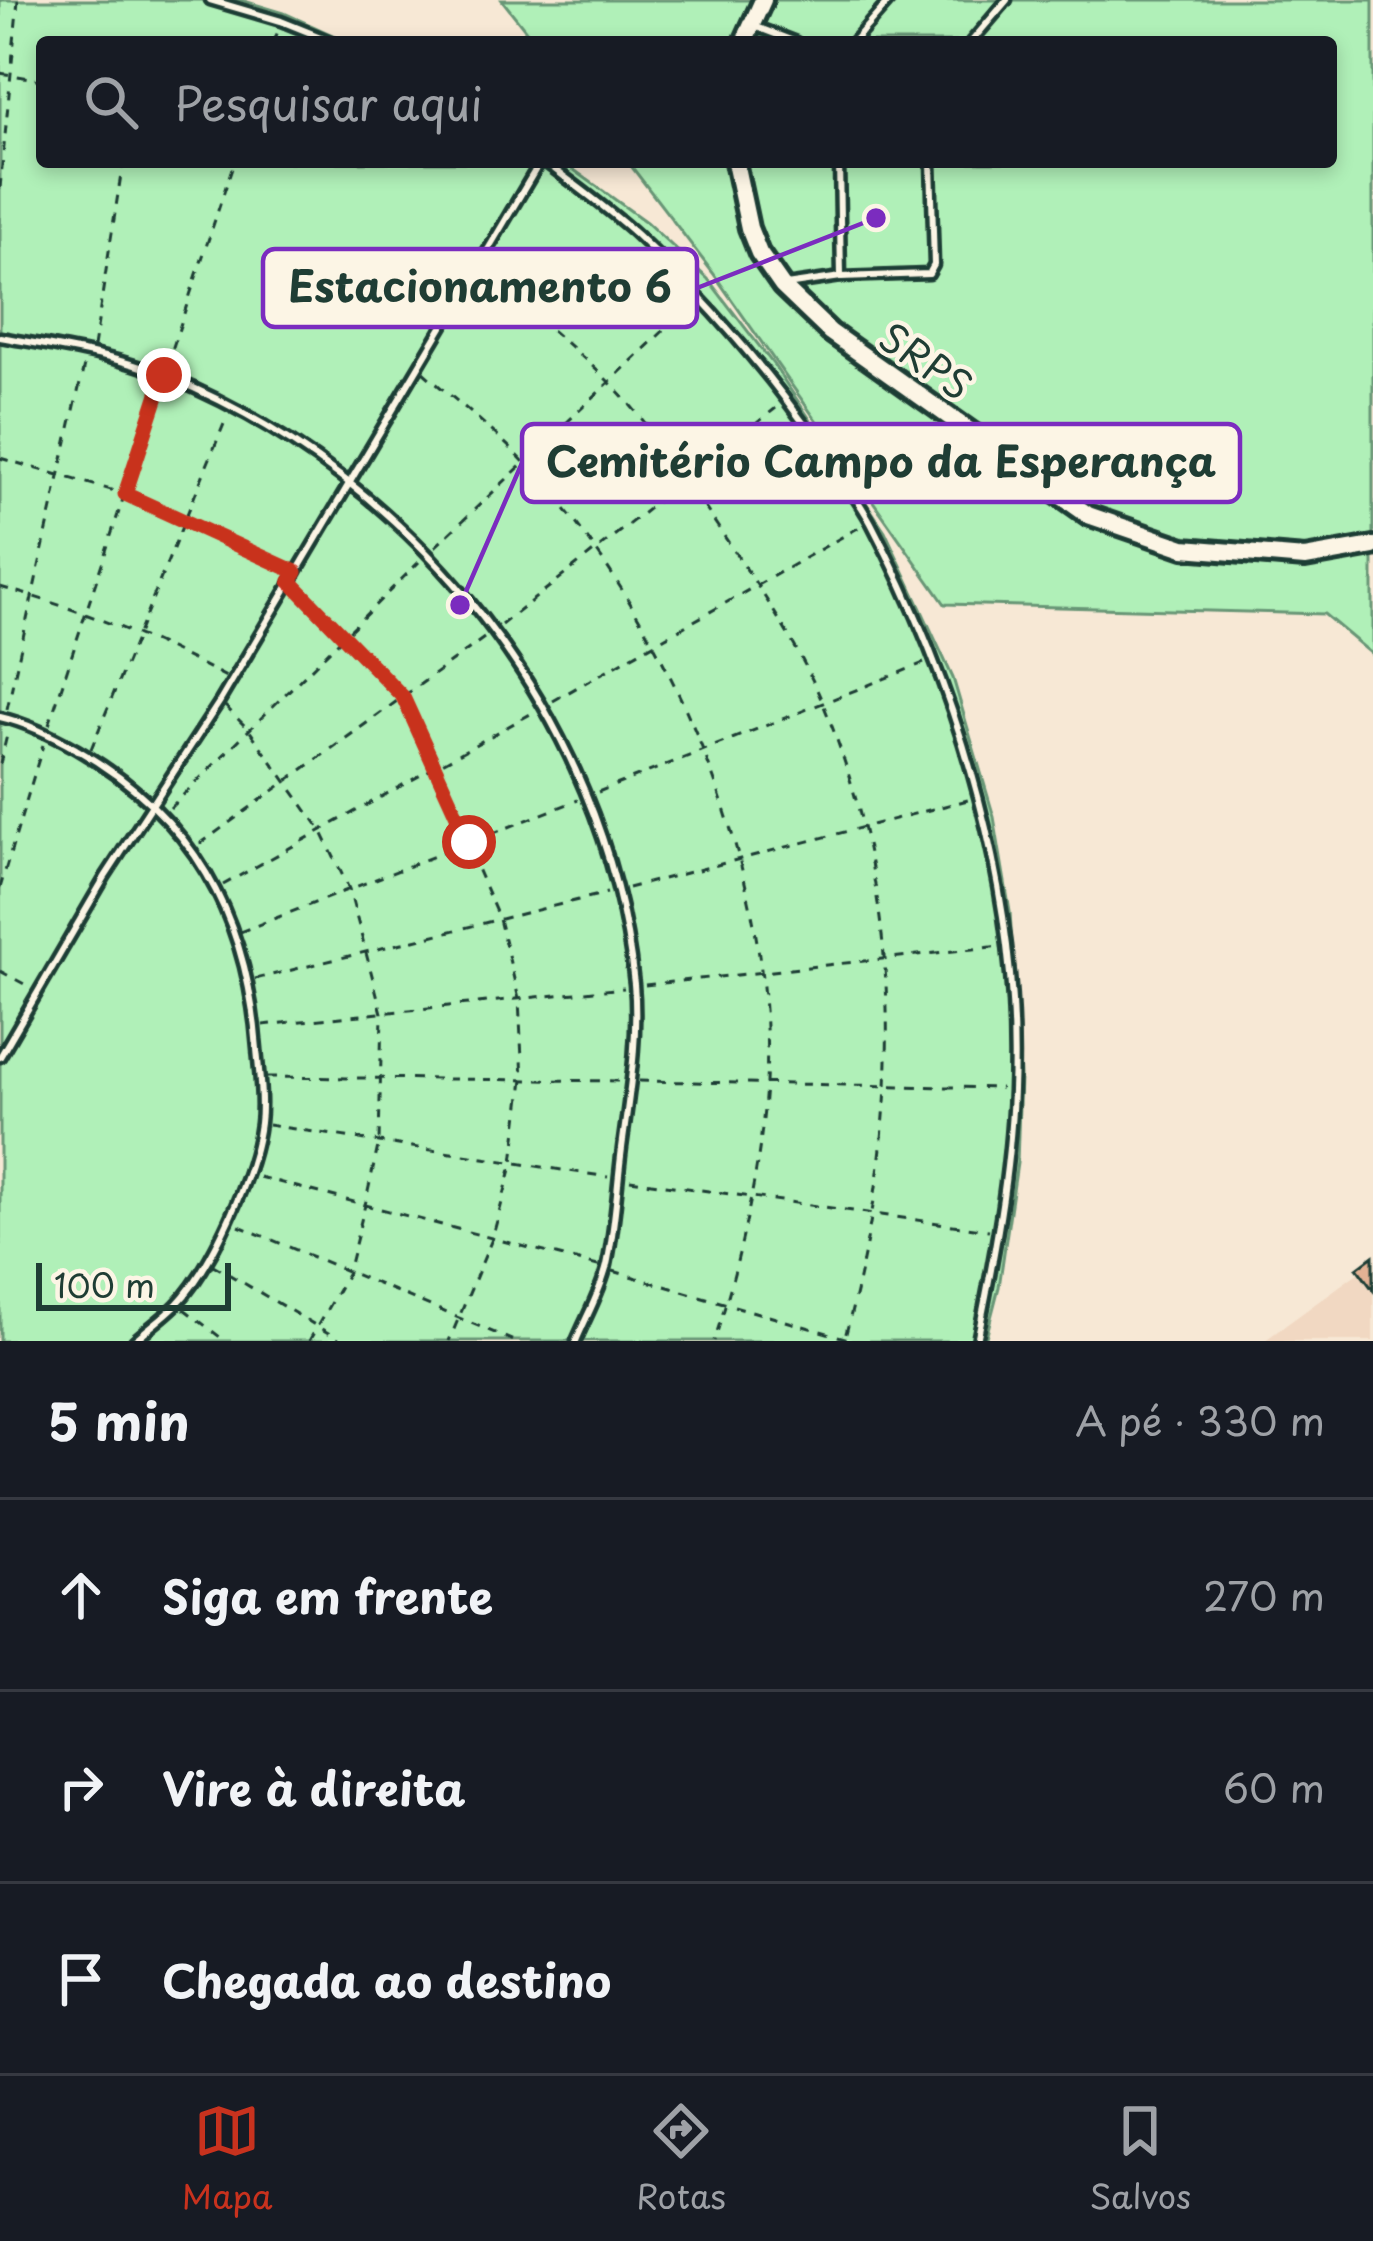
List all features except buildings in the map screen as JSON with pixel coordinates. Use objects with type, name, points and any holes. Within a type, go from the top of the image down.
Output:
[{"type":"main road","points":[[748,33],[763,0]]},
{"type":"main road","name":"SRPS","points":[[736,168],[754,240],[782,286],[830,332],[1088,515],[1184,548],[1305,557],[1373,546]]},
{"type":"lane","points":[[210,0],[318,36]]},
{"type":"lane","points":[[858,36],[890,0]]},
{"type":"lane","points":[[976,36],[1007,0]]},
{"type":"lane","points":[[0,1057],[539,168]]},
{"type":"lane","points":[[551,168],[634,232],[699,298],[787,400],[870,521],[933,659],[981,797],[1006,945],[1013,1088],[998,1237],[977,1341]]},
{"type":"lane","points":[[839,168],[841,277]]},
{"type":"lane","points":[[782,286],[841,277],[919,277],[931,272],[932,168]]},
{"type":"lane","points":[[0,338],[90,354],[164,375],[231,406],[303,448],[429,552],[494,631],[543,707],[587,796],[617,891],[634,987],[631,1081],[606,1269],[576,1341]]},
{"type":"lane","points":[[5,718],[88,756],[165,814],[216,889],[248,981],[256,1026],[260,1124],[245,1174],[206,1261],[178,1304],[134,1341]]},
{"type":"path","points":[[0,186],[18,0]]},
{"type":"path","points":[[276,36],[281,21]]},
{"type":"path","points":[[0,73],[36,79]]},
{"type":"path","points":[[0,764],[5,718],[90,354],[122,168]]},
{"type":"path","points":[[0,888],[46,733],[232,168]]},
{"type":"path","points":[[477,267],[610,382],[686,479],[746,567],[823,703],[866,826],[887,958],[887,1090],[872,1214],[844,1340]]},
{"type":"path","points":[[417,367],[525,462],[596,550],[656,643],[740,859],[761,973],[766,1083],[749,1197],[727,1304],[714,1341]]},
{"type":"path","points":[[88,756],[231,406]]},
{"type":"path","points":[[0,458],[125,494],[296,572]]},
{"type":"path","points":[[290,581],[403,697],[500,919],[519,998],[523,1079],[514,1162],[492,1239],[449,1341]]},
{"type":"path","points":[[0,587],[86,611],[139,632],[232,680]]},
{"type":"path","points":[[220,701],[249,730],[321,830],[350,889],[382,1013],[379,1142],[365,1205],[348,1272],[309,1341]]},
{"type":"path","points":[[0,971],[38,991]]},
{"type":"path","points":[[245,1174],[606,1269],[855,1341]]},
{"type":"path","points":[[226,1221],[514,1341]]},
{"type":"path","points":[[206,1261],[342,1341]]},
{"type":"path","points":[[178,1304],[225,1341]]},
{"type":"shaded area","points":[[1373,1261],[1373,1341],[1264,1341],[1359,1272]]},
{"type":"green space","points":[[0,0],[241,0],[335,36],[36,36],[36,168],[571,168],[646,222],[708,279],[773,364],[885,531],[953,678],[994,817],[1010,912],[1020,1076],[1017,1163],[999,1287],[985,1341],[0,1341]]},
{"type":"green space","points":[[502,0],[1373,0],[1373,655],[1324,614],[945,604],[713,273],[633,168],[1337,168],[1337,36],[530,36]]},
{"type":"place","name":"Estacionamento 6","points":[[876,218]]},
{"type":"place","name":"Cemitério Campo da Esperança","points":[[460,605]]},
{"type":"route","points":[[164,375],[125,494],[296,572],[290,581],[403,697],[469,842]]}]
